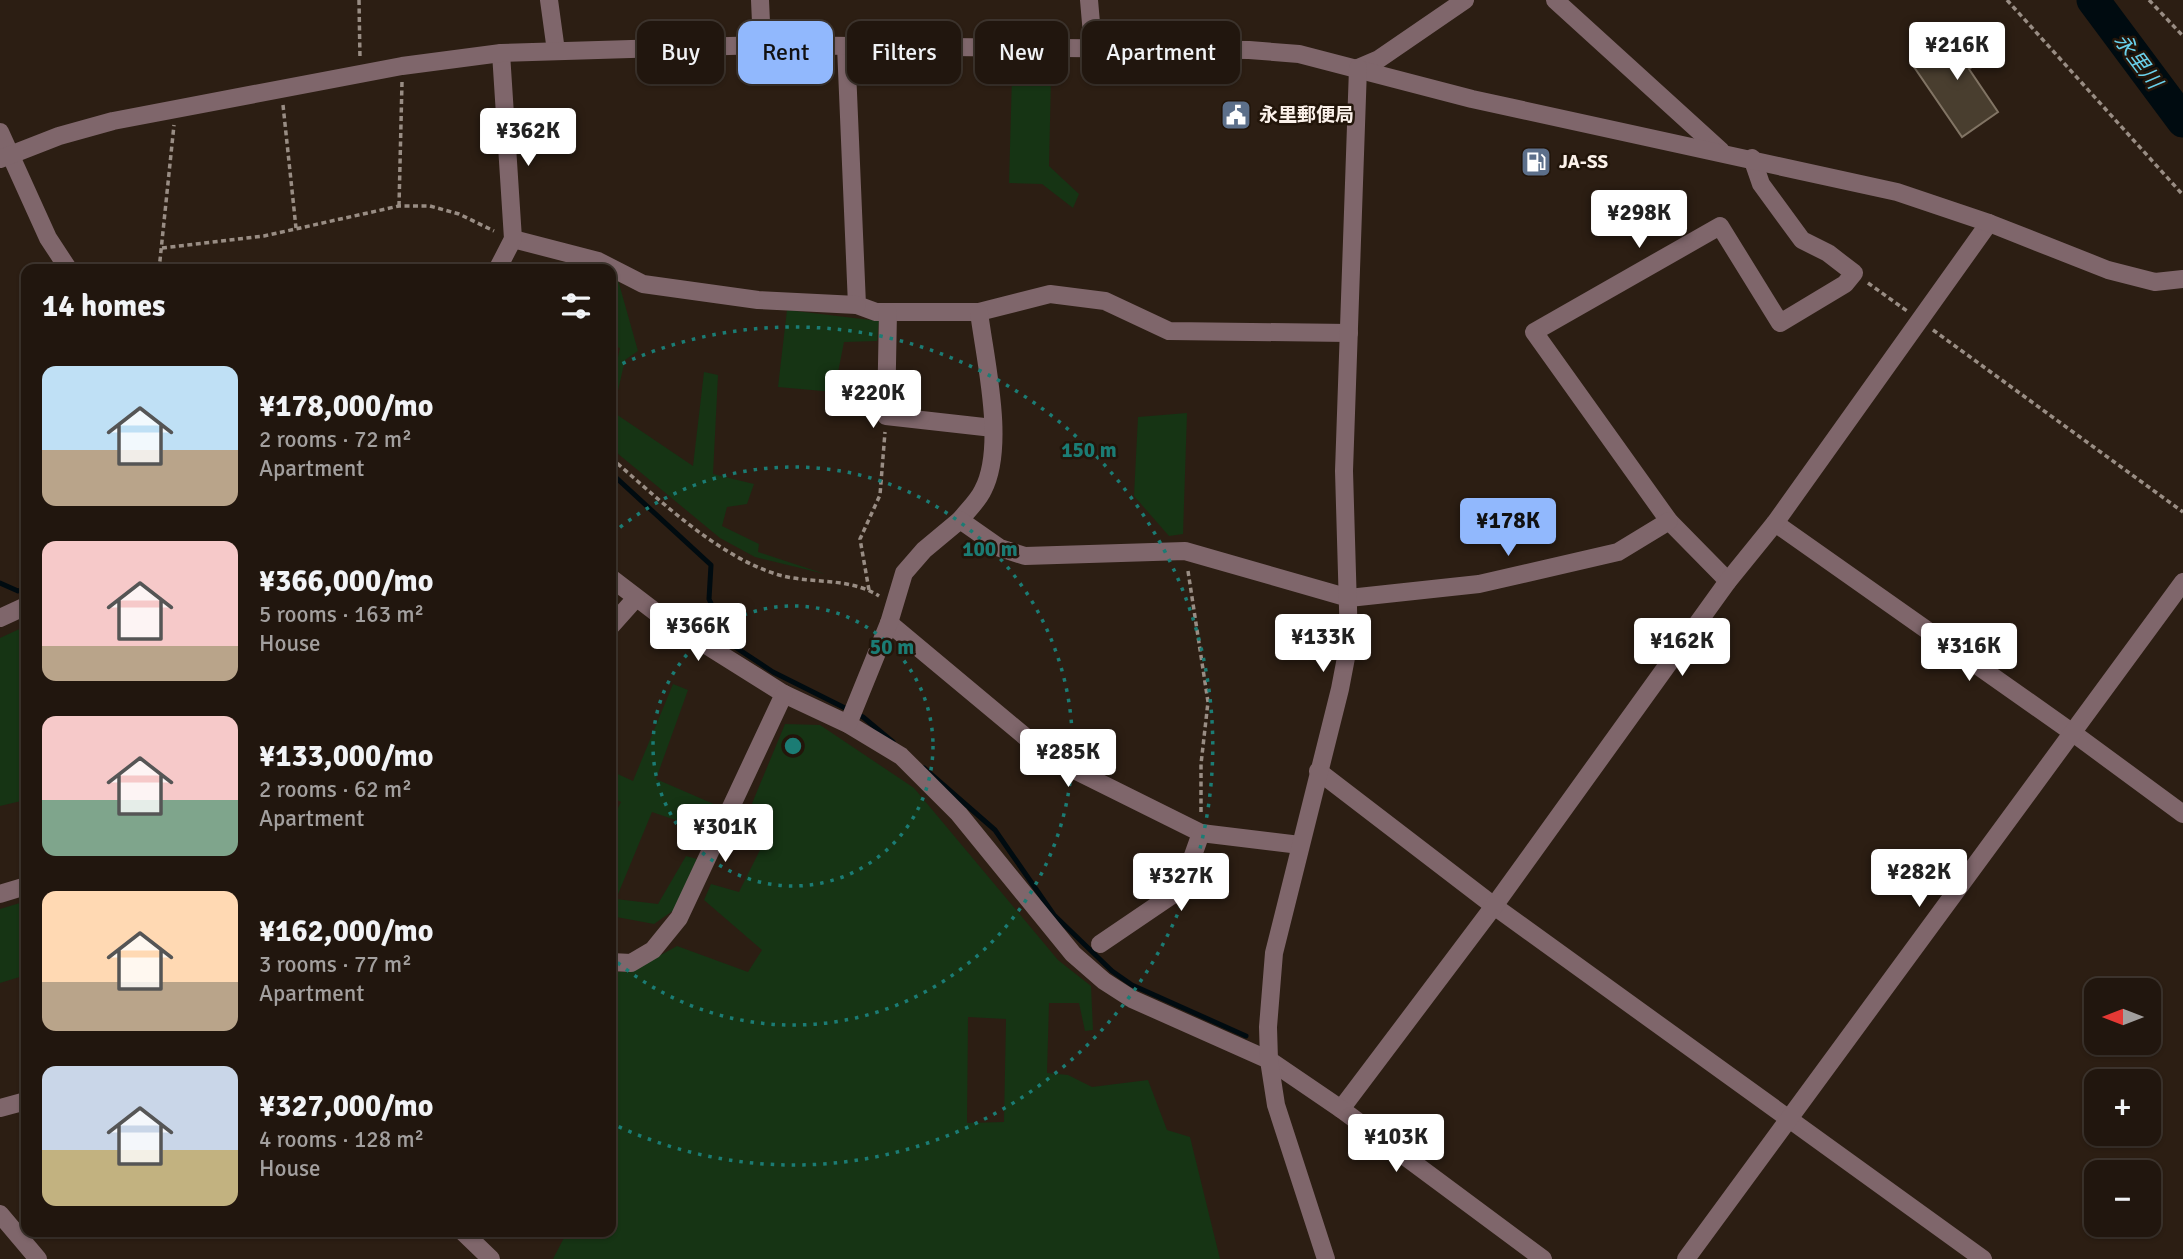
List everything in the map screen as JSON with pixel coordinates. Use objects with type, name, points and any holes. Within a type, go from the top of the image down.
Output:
[{"type":"street","points":[[549,0],[556,51]]},
{"type":"street","points":[[760,0],[761,21]]},
{"type":"street","points":[[1089,0],[1091,21]]},
{"type":"street","points":[[1358,68],[1379,59],[1465,0]]},
{"type":"street","points":[[1555,0],[1721,151]]},
{"type":"street","points":[[4,157],[59,136],[176,109],[282,91],[402,66],[501,53],[738,46]]},
{"type":"street","points":[[833,46],[1082,46]]},
{"type":"street","points":[[846,46],[857,305]]},
{"type":"street","points":[[1240,52],[1299,54],[1472,99],[1721,151],[1897,192],[1989,223],[2108,270],[2155,282],[2183,279]]},
{"type":"street","points":[[500,264],[513,239],[501,53]]},
{"type":"street","points":[[1326,1259],[1276,1105],[1269,1060],[1269,990],[1274,953],[1340,689],[1349,642],[1344,471],[1358,68]]},
{"type":"street","points":[[0,132],[4,157],[65,264]]},
{"type":"street","points":[[1728,581],[1669,521],[1534,332],[1720,226],[1780,323],[1844,284],[1854,273],[1828,253],[1802,240],[1761,184],[1752,158]]},
{"type":"street","points":[[1341,1109],[1494,906],[1728,581],[1775,523],[1989,223]]},
{"type":"street","points":[[513,239],[604,264]]},
{"type":"street","points":[[616,270],[643,284],[758,300],[857,305],[876,312],[979,312],[1050,294],[1105,301],[1170,331],[1349,333]]},
{"type":"street","points":[[888,312],[886,416],[993,428]]},
{"type":"street","points":[[852,715],[889,623],[904,573],[924,550],[960,520],[983,491],[990,471],[993,428],[979,312]]},
{"type":"street","points":[[960,520],[1000,548],[1026,556],[1185,551],[1349,598],[1479,584],[1618,552],[1669,521]]},
{"type":"street","points":[[1775,523],[2183,814]]},
{"type":"street","points":[[616,582],[666,621],[784,694],[852,715],[901,756],[959,814],[1073,954],[1104,981],[1132,999],[1269,1060],[1341,1109],[1542,1259]]},
{"type":"street","points":[[1686,1259],[2183,582]]},
{"type":"street","points":[[616,620],[636,598]]},
{"type":"street","points":[[0,618],[21,608]]},
{"type":"street","points":[[889,623],[1052,759],[1201,833],[1300,845]]},
{"type":"street","points":[[616,962],[631,963],[653,950],[679,918],[784,694]]},
{"type":"street","points":[[1318,771],[1494,906],[1983,1259]]},
{"type":"street","points":[[1100,944],[1181,889],[1201,833]]},
{"type":"street","points":[[0,894],[21,888]]},
{"type":"street","points":[[0,1108],[21,1102]]},
{"type":"street","points":[[0,1214],[38,1259]]},
{"type":"street","points":[[468,1237],[491,1259]]},
{"type":"path","points":[[359,0],[361,75]]},
{"type":"path","points":[[2007,0],[2183,195]]},
{"type":"path","points":[[2149,0],[2183,36]]},
{"type":"path","points":[[399,206],[402,66]]},
{"type":"path","points":[[282,91],[296,228]]},
{"type":"path","points":[[160,264],[176,109]]},
{"type":"path","points":[[162,248],[264,236],[399,206],[430,206],[459,214],[513,239]]},
{"type":"path","points":[[1854,273],[2183,512]]},
{"type":"path","points":[[869,590],[860,539],[880,495],[886,416]]},
{"type":"path","points":[[616,462],[694,529],[724,549],[779,575],[830,581],[869,590],[893,605]]},
{"type":"path","points":[[1185,551],[1209,702],[1201,764],[1201,833]]},
{"type":"green space","points":[[1012,84],[1051,84],[1049,166],[1079,194],[1073,208],[1042,184],[1009,183]]},
{"type":"green space","points":[[616,279],[638,351],[625,360],[616,399],[616,366],[620,348],[616,347]]},
{"type":"green space","points":[[787,310],[879,321],[877,341],[844,342],[834,392],[778,387]]},
{"type":"green space","points":[[704,372],[718,375],[713,474],[754,484],[747,504],[727,507],[722,526],[759,544],[758,552],[825,574],[755,557],[720,538],[616,452],[616,414],[693,466]]},
{"type":"green space","points":[[1187,413],[1183,534],[1169,536],[1134,496],[1138,417]]},
{"type":"green space","points":[[21,628],[21,801],[0,806],[0,638]]},
{"type":"green space","points":[[673,684],[688,690],[656,779],[716,805],[705,830],[652,812],[616,899],[616,812],[621,802],[616,800],[616,773],[633,781]]},
{"type":"green space","points":[[785,724],[820,725],[914,788],[1058,960],[1091,986],[1093,1030],[1085,1031],[1079,1003],[1049,1003],[1047,1073],[1068,1075],[1092,1087],[1148,1080],[1167,1130],[1190,1137],[1220,1259],[553,1259],[564,1237],[616,1237],[616,972],[630,972],[677,946],[748,972],[762,950],[704,900],[711,884],[739,892],[765,840],[746,818]],"holes":[[[968,1017],[1006,1019],[1004,1122],[967,1123]]]},
{"type":"green space","points":[[686,856],[697,859],[674,910],[654,924],[616,917],[616,899],[658,904]]},
{"type":"green space","points":[[20,903],[21,906],[21,977],[0,983],[0,909]]},
{"type":"building","points":[[1965,28],[1986,58],[1969,69],[1998,112],[1962,137],[1912,64]]},
{"type":"waterway","name":"永里川","points":[[2093,0],[2183,121]]},
{"type":"waterway","points":[[616,478],[711,565],[709,599],[729,643],[773,672],[863,717],[893,742]]},
{"type":"waterway","points":[[0,583],[21,590]]},
{"type":"waterway","points":[[924,768],[995,830],[1054,915],[1112,971],[1132,985],[1246,1036]]},
{"type":"place","name":"永里郵便局","points":[[1236,115]]},
{"type":"place","name":"JA-SS","points":[[1536,162]]}]
